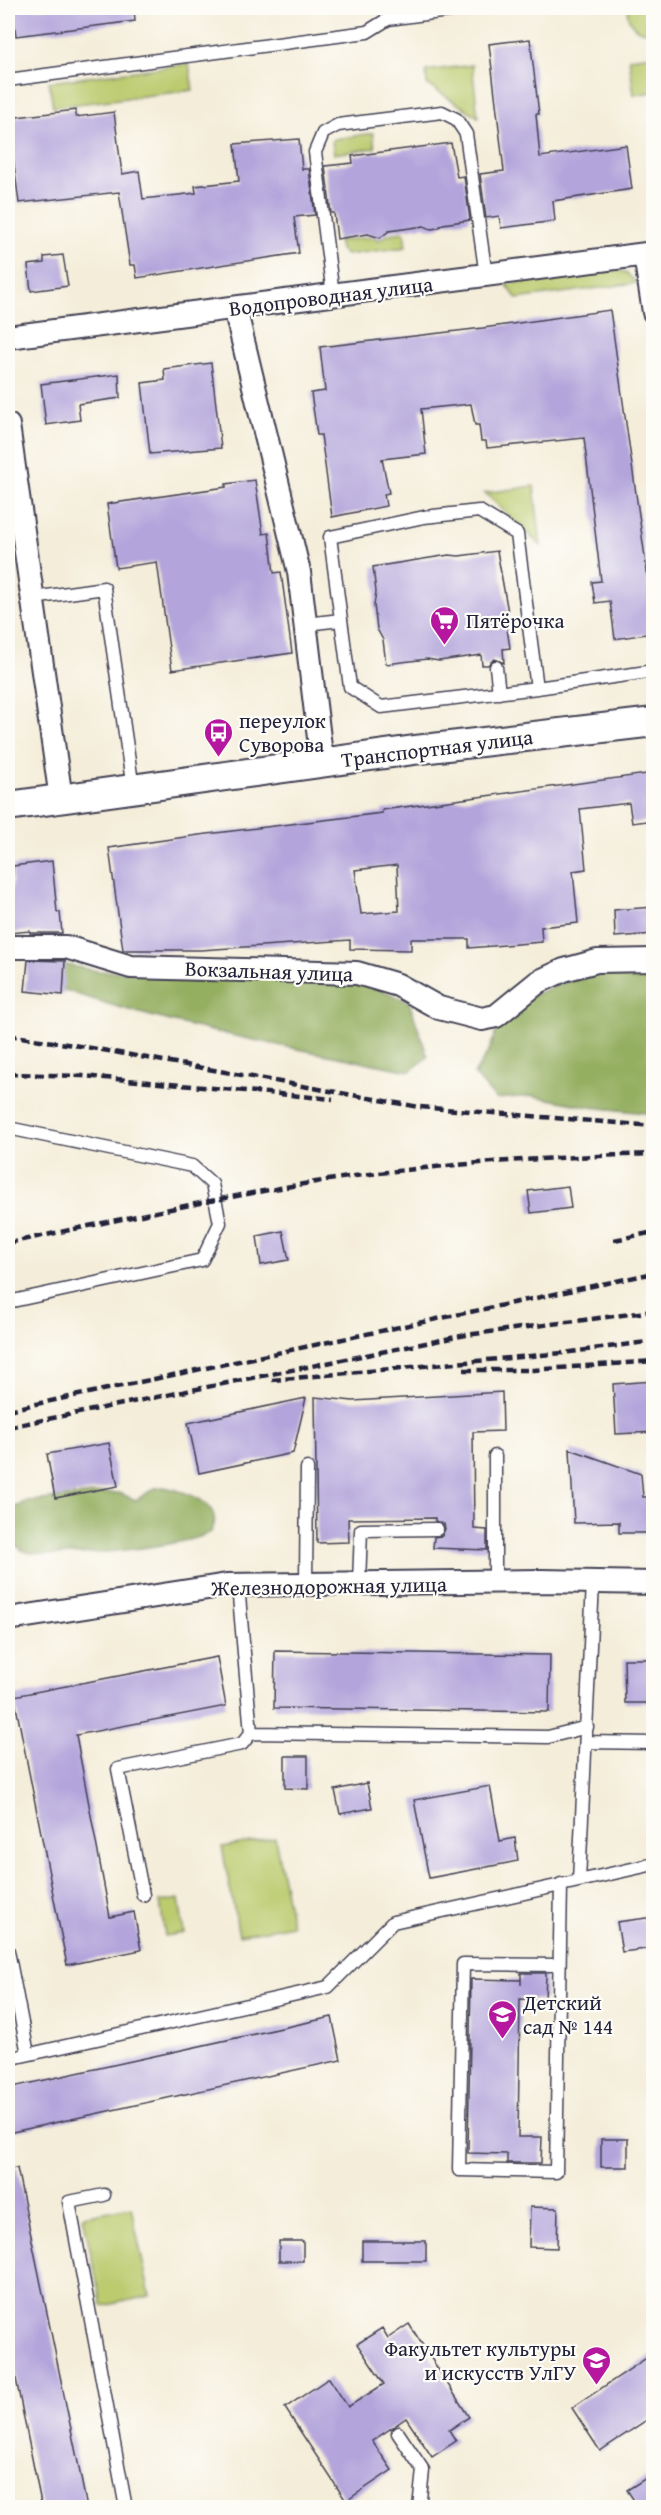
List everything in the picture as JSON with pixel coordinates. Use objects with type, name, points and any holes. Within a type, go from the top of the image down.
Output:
[{"type":"street","name":"Водопроводная улица","points":[[8,337],[649,254]]},
{"type":"street","points":[[649,254],[654,312]]},
{"type":"street","points":[[235,308],[298,572],[322,763]]},
{"type":"street","points":[[8,425],[61,799]]},
{"type":"street","name":"Транспортная улица","points":[[8,806],[322,763],[654,722]]},
{"type":"street","name":"Вокзальная улица","points":[[8,946],[66,947],[131,967],[357,973],[399,985],[439,1008],[482,1019],[496,1016],[538,982],[564,970],[597,961],[654,960]]},
{"type":"street","name":"Железнодорожная улица","points":[[8,1619],[238,1585],[654,1583]]},
{"type":"lane","points":[[8,80],[368,32],[387,13],[470,8]]},
{"type":"lane","points":[[333,295],[315,152],[322,133],[338,125],[442,112],[456,119],[466,134],[486,276]]},
{"type":"lane","points":[[537,688],[517,534],[479,511],[424,517],[330,537],[350,687],[381,707],[537,688],[654,671]]},
{"type":"lane","points":[[33,598],[104,588],[133,789]]},
{"type":"lane","points":[[306,624],[341,620]]},
{"type":"lane","points":[[496,668],[499,693]]},
{"type":"lane","points":[[8,1128],[192,1166],[212,1184],[220,1223],[202,1260],[8,1302]]},
{"type":"lane","points":[[495,1456],[495,1582]]},
{"type":"lane","points":[[306,1584],[307,1468]]},
{"type":"lane","points":[[359,1583],[360,1530],[437,1529]]},
{"type":"lane","points":[[579,1881],[593,1582]]},
{"type":"lane","points":[[143,1895],[118,1769],[242,1744],[251,1733],[238,1585]]},
{"type":"lane","points":[[251,1733],[548,1737],[587,1727]]},
{"type":"lane","points":[[586,1742],[654,1743]]},
{"type":"lane","points":[[8,2059],[328,1987],[393,1922],[654,1864]]},
{"type":"lane","points":[[559,1965],[463,1964],[459,2170],[556,2172],[561,1884]]},
{"type":"lane","points":[[8,1952],[28,2055]]},
{"type":"lane","points":[[104,2195],[69,2202],[126,2508]]},
{"type":"lane","points":[[398,2433],[423,2470],[419,2508]]},
{"type":"green space","points":[[628,8],[653,8],[653,31],[642,31],[634,27],[629,18]]},
{"type":"green space","points":[[653,55],[653,92],[634,95],[629,58]]},
{"type":"green space","points":[[189,64],[193,90],[53,107],[49,82]]},
{"type":"green space","points":[[472,65],[478,117],[427,84],[426,71]]},
{"type":"green space","points":[[373,133],[375,148],[334,154],[332,141],[335,139]]},
{"type":"green space","points":[[404,232],[406,247],[346,255],[340,249],[338,241],[372,237],[380,240],[389,234]]},
{"type":"green space","points":[[615,270],[626,272],[636,283],[517,299],[506,284]]},
{"type":"green space","points":[[534,486],[541,546],[485,493]]},
{"type":"green space","points":[[57,963],[98,971],[357,979],[409,1002],[428,1057],[410,1071],[185,1025],[53,986]]},
{"type":"green space","points":[[611,969],[653,969],[653,1114],[590,1107],[533,1096],[496,1099],[474,1074],[489,1051],[505,1007],[560,984]]},
{"type":"green space","points":[[164,1487],[191,1495],[208,1506],[213,1513],[214,1522],[211,1532],[176,1543],[116,1551],[56,1555],[35,1554],[22,1550],[12,1537],[10,1520],[12,1509],[25,1502],[102,1493],[119,1493],[136,1500],[155,1488]]},
{"type":"green space","points":[[275,1838],[292,1925],[239,1935],[222,1847]]},
{"type":"green space","points":[[179,1899],[184,1933],[165,1936],[160,1902]]},
{"type":"green space","points":[[131,2207],[150,2296],[102,2306],[83,2216]]},
{"type":"building","points":[[12,8],[134,8],[135,21],[16,36]]},
{"type":"building","points":[[530,39],[539,114],[536,114],[540,157],[626,145],[632,189],[553,201],[555,221],[501,228],[499,216],[486,218],[480,174],[504,171],[489,44]]},
{"type":"building","points":[[76,110],[76,117],[114,112],[122,174],[139,171],[143,199],[196,193],[195,186],[239,181],[235,144],[299,139],[302,169],[309,169],[315,215],[294,217],[299,253],[137,278],[135,265],[130,265],[119,192],[19,203],[8,118]]},
{"type":"building","points":[[451,143],[457,177],[464,176],[470,220],[443,224],[431,229],[424,226],[389,231],[380,238],[368,234],[337,239],[325,166],[353,163],[352,156]]},
{"type":"building","points":[[63,255],[68,286],[31,291],[28,265],[44,263],[44,257]]},
{"type":"building","points":[[610,310],[653,614],[650,615],[653,633],[615,639],[610,601],[595,603],[592,582],[601,581],[584,438],[487,448],[486,441],[481,441],[479,425],[475,425],[471,404],[421,409],[426,454],[382,459],[389,493],[384,494],[386,506],[332,517],[321,435],[317,435],[311,393],[325,391],[320,347]]},
{"type":"building","points":[[211,363],[221,448],[150,454],[142,383],[165,380],[164,369]]},
{"type":"building","points":[[119,374],[120,398],[78,404],[80,420],[46,425],[41,384]]},
{"type":"building","points":[[255,480],[263,534],[269,533],[274,573],[281,572],[292,653],[172,670],[157,562],[116,568],[107,504],[226,487],[226,484]]},
{"type":"building","points":[[497,551],[508,612],[506,622],[510,648],[503,649],[504,663],[494,659],[488,665],[482,665],[481,655],[439,661],[427,659],[386,664],[383,640],[377,629],[373,567],[449,555],[459,556]]},
{"type":"building","points":[[654,773],[654,820],[632,823],[629,803],[580,809],[586,869],[573,871],[578,923],[541,927],[542,942],[469,948],[469,939],[411,939],[411,950],[350,949],[350,940],[201,950],[123,950],[109,848],[382,813],[382,810]],"holes":[[[397,865],[399,911],[361,914],[355,870]]]},
{"type":"building","points":[[52,861],[57,912],[60,912],[62,933],[30,933],[30,931],[9,933],[13,866]]},
{"type":"building","points":[[654,907],[654,934],[615,937],[614,910]]},
{"type":"building","points":[[28,960],[65,961],[63,995],[25,991]]},
{"type":"building","points":[[568,1186],[571,1208],[531,1213],[528,1191]]},
{"type":"building","points":[[283,1231],[289,1260],[261,1265],[257,1236]]},
{"type":"building","points":[[654,1381],[654,1432],[616,1434],[613,1384]]},
{"type":"building","points":[[502,1392],[503,1431],[473,1432],[474,1529],[487,1530],[487,1550],[433,1548],[434,1537],[442,1536],[445,1529],[444,1524],[435,1521],[435,1518],[348,1519],[349,1542],[317,1543],[315,1397],[353,1401]]},
{"type":"building","points":[[306,1398],[293,1453],[199,1473],[188,1423]]},
{"type":"building","points":[[109,1443],[118,1486],[55,1498],[47,1454]]},
{"type":"building","points":[[570,1449],[641,1474],[643,1497],[654,1497],[654,1533],[619,1533],[619,1522],[574,1523]]},
{"type":"building","points":[[275,1651],[550,1655],[549,1712],[274,1708]]},
{"type":"building","points":[[217,1657],[226,1706],[76,1735],[110,1917],[134,1912],[141,1950],[67,1965],[14,1696]]},
{"type":"building","points":[[624,1659],[654,1659],[654,1703],[625,1703]]},
{"type":"building","points":[[285,1756],[308,1756],[308,1789],[285,1788]]},
{"type":"building","points":[[367,1783],[372,1808],[340,1814],[335,1790]]},
{"type":"building","points":[[490,1786],[500,1841],[515,1838],[518,1861],[429,1878],[414,1800]]},
{"type":"building","points":[[654,1917],[654,1948],[622,1952],[617,1922]]},
{"type":"building","points":[[521,1973],[546,1973],[545,2000],[520,1999],[518,2137],[542,2137],[541,2163],[507,2163],[507,2154],[468,2153],[471,1979],[521,1980]]},
{"type":"building","points":[[332,2017],[341,2060],[8,2133],[8,2088]]},
{"type":"building","points":[[601,2139],[628,2139],[628,2167],[601,2167]]},
{"type":"building","points":[[17,2168],[87,2508],[42,2508],[8,2339],[8,2169]]},
{"type":"building","points":[[530,2207],[558,2208],[557,2248],[529,2247]]},
{"type":"building","points":[[279,2241],[303,2241],[303,2261],[279,2261]]},
{"type":"building","points":[[362,2241],[426,2241],[426,2261],[362,2261]]},
{"type":"building","points":[[409,2324],[469,2417],[449,2430],[456,2441],[432,2457],[406,2418],[372,2441],[392,2470],[346,2501],[285,2408],[329,2378],[348,2407],[384,2384],[357,2344],[382,2328],[388,2338]]},
{"type":"building","points":[[654,2353],[654,2415],[600,2451],[572,2408]]},
{"type":"building","points":[[654,2473],[654,2508],[639,2508],[627,2490]]},
{"type":"railway","points":[[8,1035],[419,1107],[654,1126]]},
{"type":"railway","points":[[8,1074],[83,1076],[333,1099]]},
{"type":"railway","points":[[8,1243],[224,1198],[355,1176],[504,1161],[654,1154]]},
{"type":"railway","points":[[614,1240],[654,1232]]},
{"type":"railway","points":[[8,1410],[654,1273]]},
{"type":"railway","points":[[8,1427],[466,1335],[654,1311]]},
{"type":"railway","points":[[272,1380],[563,1353],[654,1341]]},
{"type":"railway","points":[[464,1370],[533,1370],[654,1361]]},
{"type":"place","name":"Пятёрочка","points":[[445,646]]},
{"type":"place","name":"переулок Суворова","points":[[218,758]]},
{"type":"place","name":"Детский сад № 144","points":[[502,2040]]},
{"type":"place","name":"Факультет культуры и искусств УлГУ","points":[[597,2386]]}]
